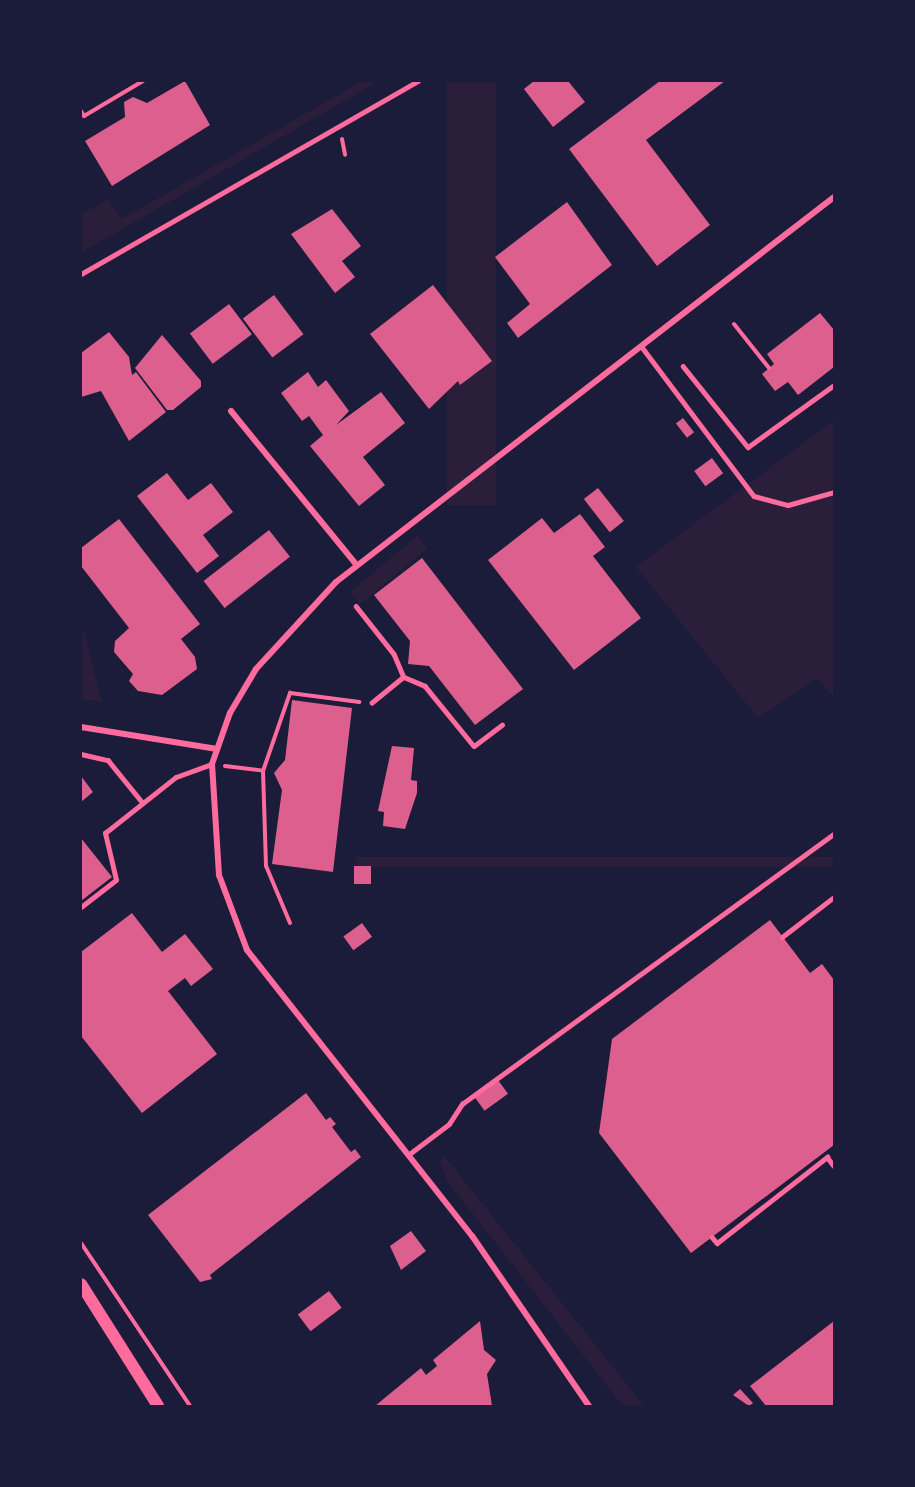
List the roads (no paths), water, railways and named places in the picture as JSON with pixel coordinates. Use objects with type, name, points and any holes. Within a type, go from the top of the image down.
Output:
[{"type":"main road","points":[[81,1284],[158,1406]]},
{"type":"street","points":[[589,1406],[408,1155],[247,950],[219,875],[212,764],[230,713],[256,669],[287,630],[356,564],[642,347],[834,197]]},
{"type":"street","points":[[231,411],[356,564]]},
{"type":"street","points":[[81,727],[217,749]]},
{"type":"lane","points":[[81,274],[418,81]]},
{"type":"lane","points":[[642,347],[754,496],[788,505],[834,492]]},
{"type":"lane","points":[[684,366],[748,447],[834,385]]},
{"type":"lane","points":[[356,606],[394,654],[404,677],[425,686],[474,746],[502,725]]},
{"type":"lane","points":[[372,703],[404,677]]},
{"type":"lane","points":[[81,754],[108,760],[143,803]]},
{"type":"lane","points":[[81,907],[116,880],[105,833],[176,777],[212,764]]},
{"type":"lane","points":[[408,1155],[449,1124],[462,1104],[834,834]]},
{"type":"lane","points":[[782,937],[834,897]]},
{"type":"lane","points":[[712,1237],[717,1244],[827,1157],[834,1166]]}]
